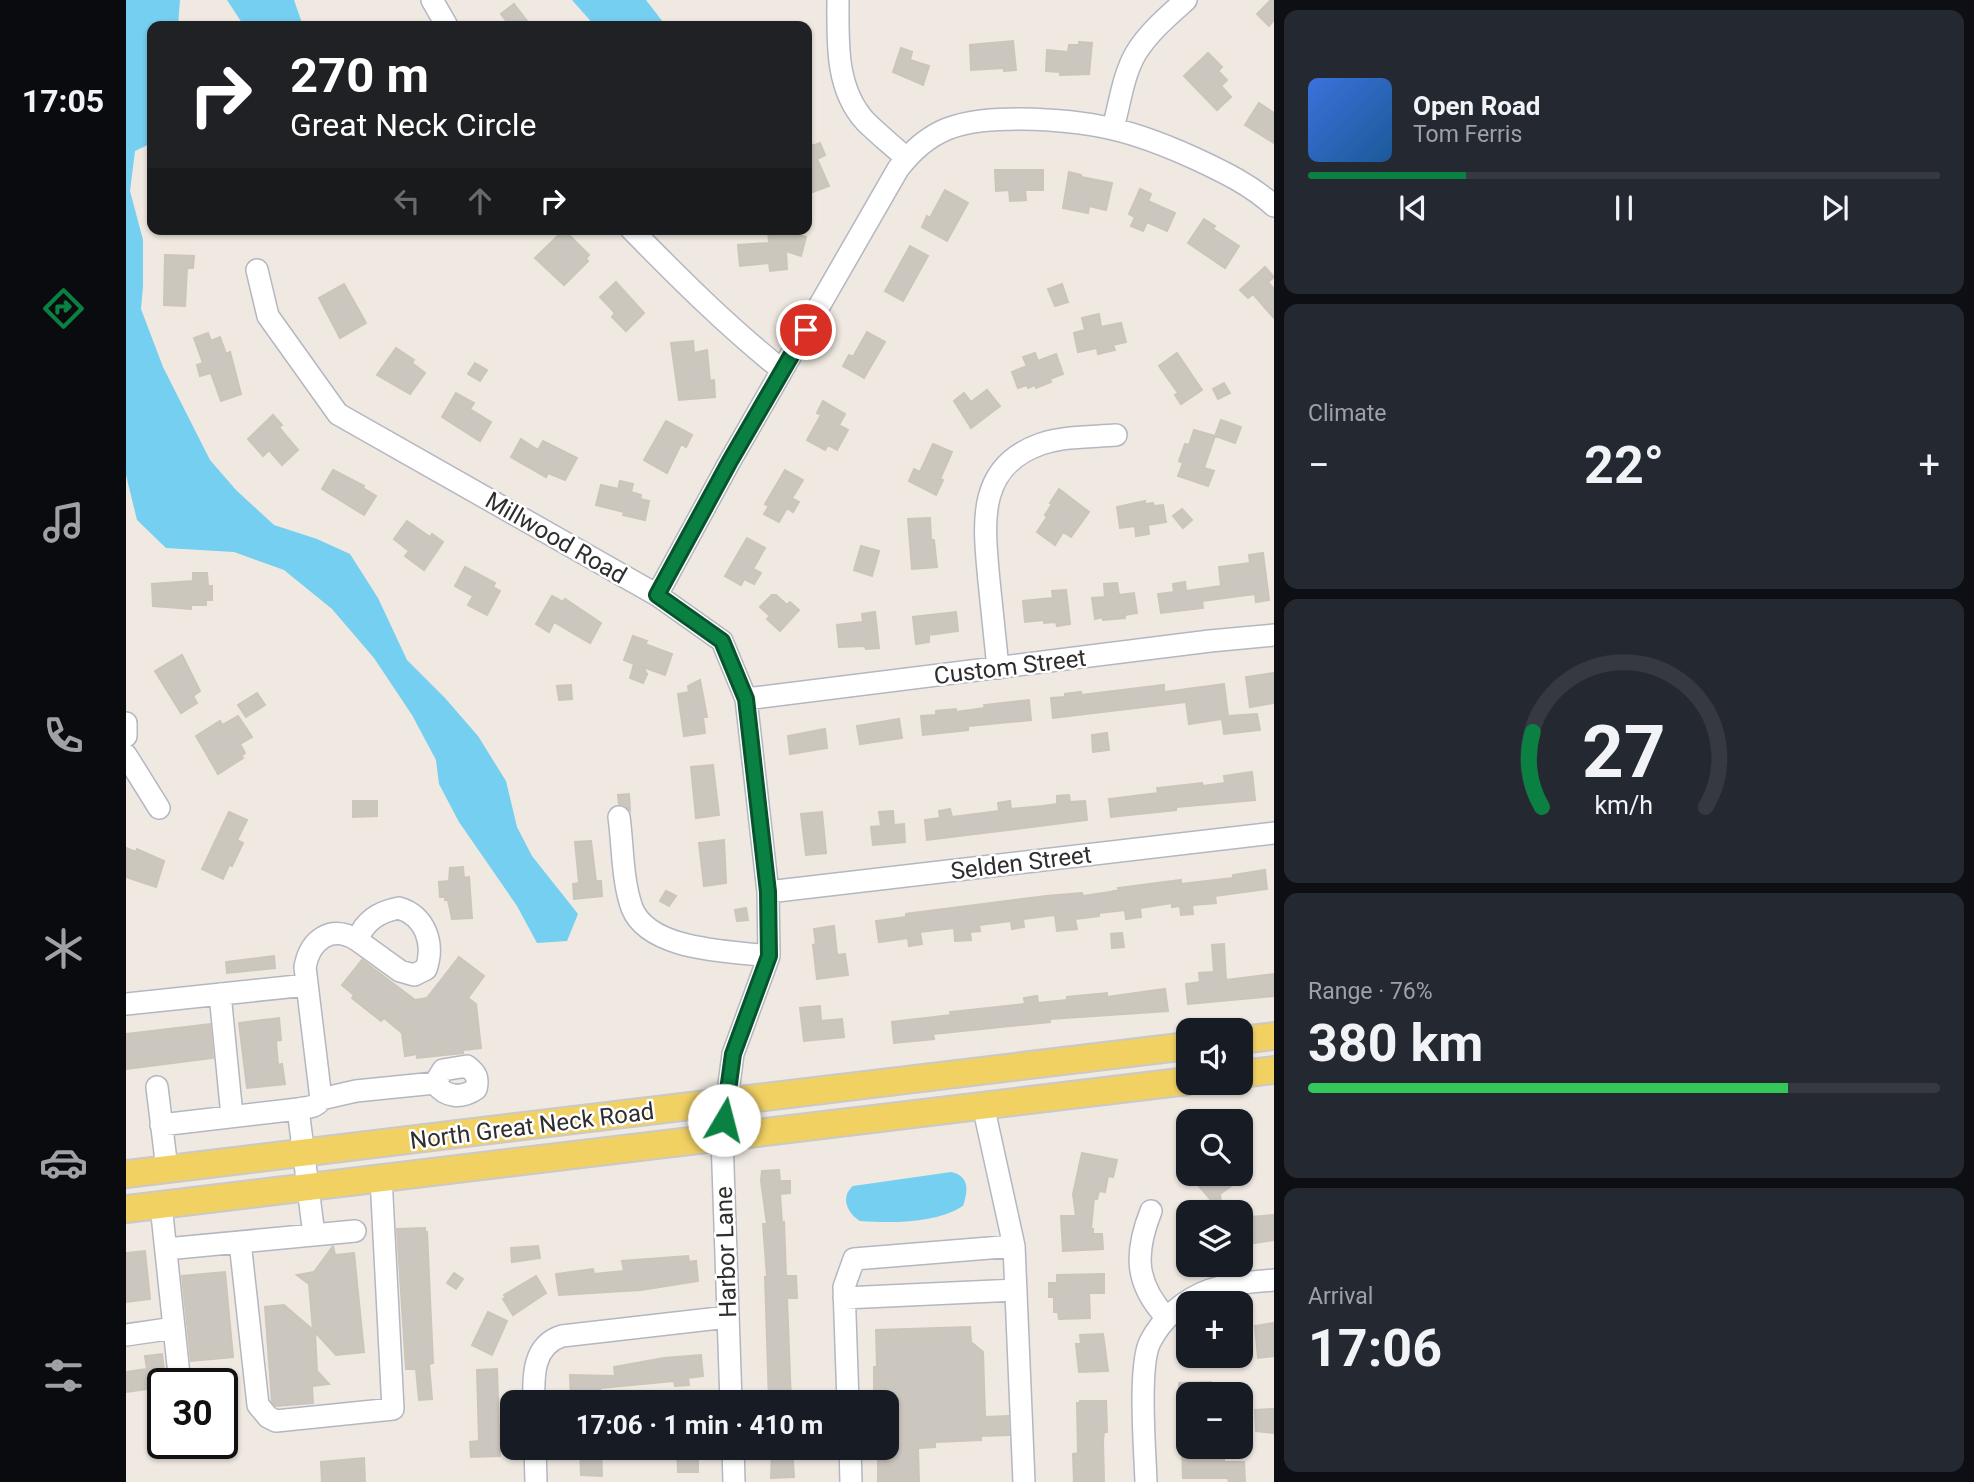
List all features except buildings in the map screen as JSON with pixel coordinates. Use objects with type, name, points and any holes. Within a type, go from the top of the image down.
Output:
[{"type":"main road","points":[[1253,1039],[1274,1036]]},
{"type":"main road","name":"North Great Neck Road","points":[[126,1174],[1176,1047]]},
{"type":"main road","points":[[1253,1073],[1274,1070]]},
{"type":"main road","name":"North Great Neck Road","points":[[126,1209],[1176,1082]]},
{"type":"street","points":[[432,0],[444,21]]},
{"type":"street","points":[[838,0],[839,52],[844,83],[864,119],[906,159]]},
{"type":"street","points":[[1114,128],[1126,77],[1136,54],[1153,31],[1186,0]]},
{"type":"street","points":[[657,595],[782,370],[906,159],[938,134],[974,122],[1000,119],[1039,119],[1114,128],[1161,143],[1229,174],[1274,206]]},
{"type":"street","points":[[637,235],[741,338],[782,370]]},
{"type":"street","name":"Millwood Road","points":[[257,270],[268,316],[338,414],[657,595],[722,641],[746,699],[768,892],[769,956],[733,1054],[727,1103]]},
{"type":"street","points":[[998,668],[985,534],[985,509],[990,492],[1009,464],[1039,445],[1058,440],[1116,435]]},
{"type":"street","name":"Custom Street","points":[[746,699],[1274,635]]},
{"type":"street","points":[[126,723],[126,736]]},
{"type":"street","points":[[126,755],[159,807]]},
{"type":"street","points":[[619,817],[628,893],[633,910],[649,929],[687,945],[769,956]]},
{"type":"street","name":"Selden Street","points":[[768,892],[1274,833]]},
{"type":"street","points":[[321,1099],[305,967],[307,957],[318,940],[326,936],[341,933],[357,940]]},
{"type":"street","points":[[126,1004],[307,985]]},
{"type":"street","points":[[220,994],[232,1116]]},
{"type":"street","points":[[161,1125],[298,1109],[316,1106],[321,1099],[356,1091],[435,1083]]},
{"type":"street","points":[[157,1087],[167,1169]]},
{"type":"street","name":"Harbor Lane","points":[[727,1103],[722,1136],[731,1390]]},
{"type":"street","points":[[983,1105],[1014,1246],[1024,1482]]},
{"type":"street","points":[[298,1109],[314,1235]]},
{"type":"street","points":[[240,1242],[258,1405],[261,1411],[268,1418],[276,1420],[393,1409],[381,1177]]},
{"type":"street","points":[[161,1205],[178,1368]]},
{"type":"street","points":[[1151,1211],[1142,1243],[1142,1280],[1155,1305],[1167,1318]]},
{"type":"street","points":[[166,1249],[355,1231]]},
{"type":"street","points":[[848,1390],[844,1287],[854,1259],[1014,1246]]},
{"type":"street","points":[[1146,1482],[1144,1370],[1149,1343],[1178,1307],[1211,1289],[1274,1280]]},
{"type":"street","points":[[844,1298],[1016,1290]]},
{"type":"street","points":[[534,1390],[533,1376],[538,1357],[552,1339],[728,1317]]},
{"type":"street","points":[[126,1335],[174,1328]]},
{"type":"street","points":[[535,1460],[536,1482]]},
{"type":"street","points":[[733,1460],[734,1482]]},
{"type":"street","points":[[850,1460],[851,1482]]},
{"type":"water","points":[[126,0],[180,0],[178,21],[147,21],[147,145],[135,151],[130,191],[143,240],[141,309],[163,367],[210,460],[236,490],[274,525],[317,539],[350,554],[378,598],[407,660],[478,736],[506,781],[517,827],[532,856],[578,914],[567,941],[537,943],[517,906],[459,822],[439,784],[436,760],[412,715],[374,658],[332,609],[284,570],[234,552],[166,548],[137,520],[126,475]]},
{"type":"water","points":[[227,0],[294,0],[301,21],[241,21]]},
{"type":"water","points":[[572,0],[646,0],[662,21],[591,21]]},
{"type":"water","points":[[951,1172],[962,1177],[966,1185],[963,1206],[952,1212],[899,1222],[860,1221],[847,1205],[847,1195],[853,1186]]},
{"type":"route","points":[[724,1120],[733,1054],[769,956],[768,892],[746,699],[722,641],[657,595],[806,330]]}]
